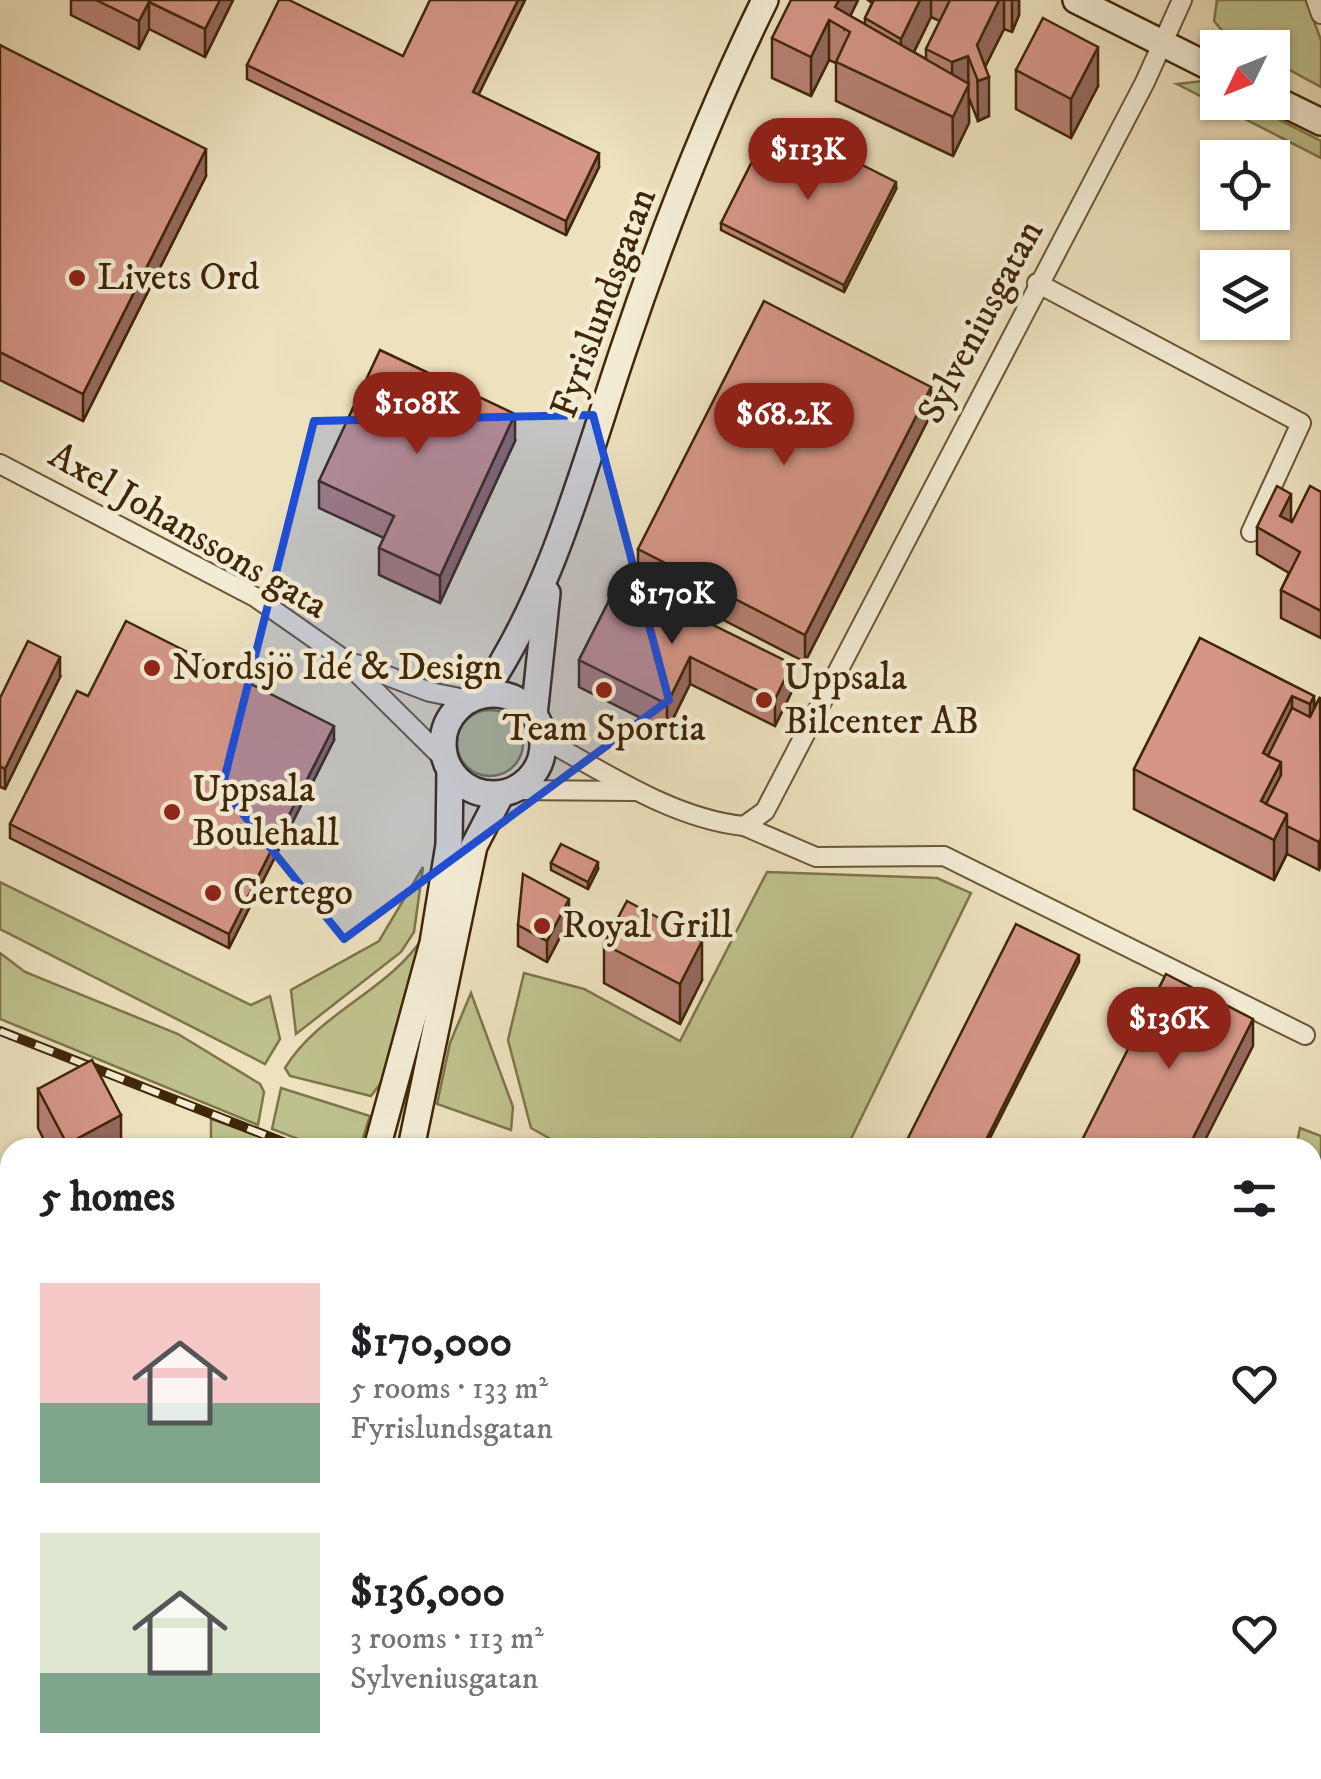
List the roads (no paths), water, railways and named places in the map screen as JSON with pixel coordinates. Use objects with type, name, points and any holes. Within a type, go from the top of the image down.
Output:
[{"type":"main road","name":"Fyrislundsgatan","points":[[735,60],[746,0]]},
{"type":"main road","name":"Fyrislundsgatan","points":[[476,698],[508,658],[550,574],[627,340],[735,60],[766,0]]},
{"type":"main road","points":[[1076,0],[1200,62]]},
{"type":"main road","points":[[1290,107],[1321,122]]},
{"type":"main road","name":"Fyrislundsgatan","points":[[538,727],[550,574]]},
{"type":"main road","points":[[380,1138],[433,942],[450,845],[444,733],[458,708],[476,698],[511,698],[538,727],[536,769],[507,792],[474,846],[414,1138]]},
{"type":"main road","points":[[448,766],[472,790],[507,792]]},
{"type":"street","name":"Sylveniusgatan","points":[[744,826],[765,811],[1164,45],[1182,0]]},
{"type":"street","points":[[1316,0],[1321,14]]},
{"type":"street","points":[[1037,283],[1301,422],[1252,532]]},
{"type":"street","name":"Axel Johanssons gata","points":[[0,464],[255,597],[342,658],[448,766]]},
{"type":"street","name":"Axel Johanssons gata","points":[[342,658],[418,688],[476,698]]},
{"type":"street","points":[[538,727],[645,792],[713,823],[744,826],[816,857],[944,856],[1305,1035]]},
{"type":"street","points":[[507,792],[548,787],[645,792]]},
{"type":"railway","points":[[0,1031],[273,1138]]},
{"type":"place","name":"Livets Ord","points":[[77,278]]},
{"type":"place","name":"Nordsjö Idé & Design","points":[[152,668]]},
{"type":"place","name":"Team Sportia","points":[[604,690]]},
{"type":"place","name":"Uppsala Bilcenter AB","points":[[764,700]]},
{"type":"place","name":"Uppsala Boulehall","points":[[172,812]]},
{"type":"place","name":"Certego","points":[[213,893]]},
{"type":"place","name":"Royal Grill","points":[[542,926]]}]
